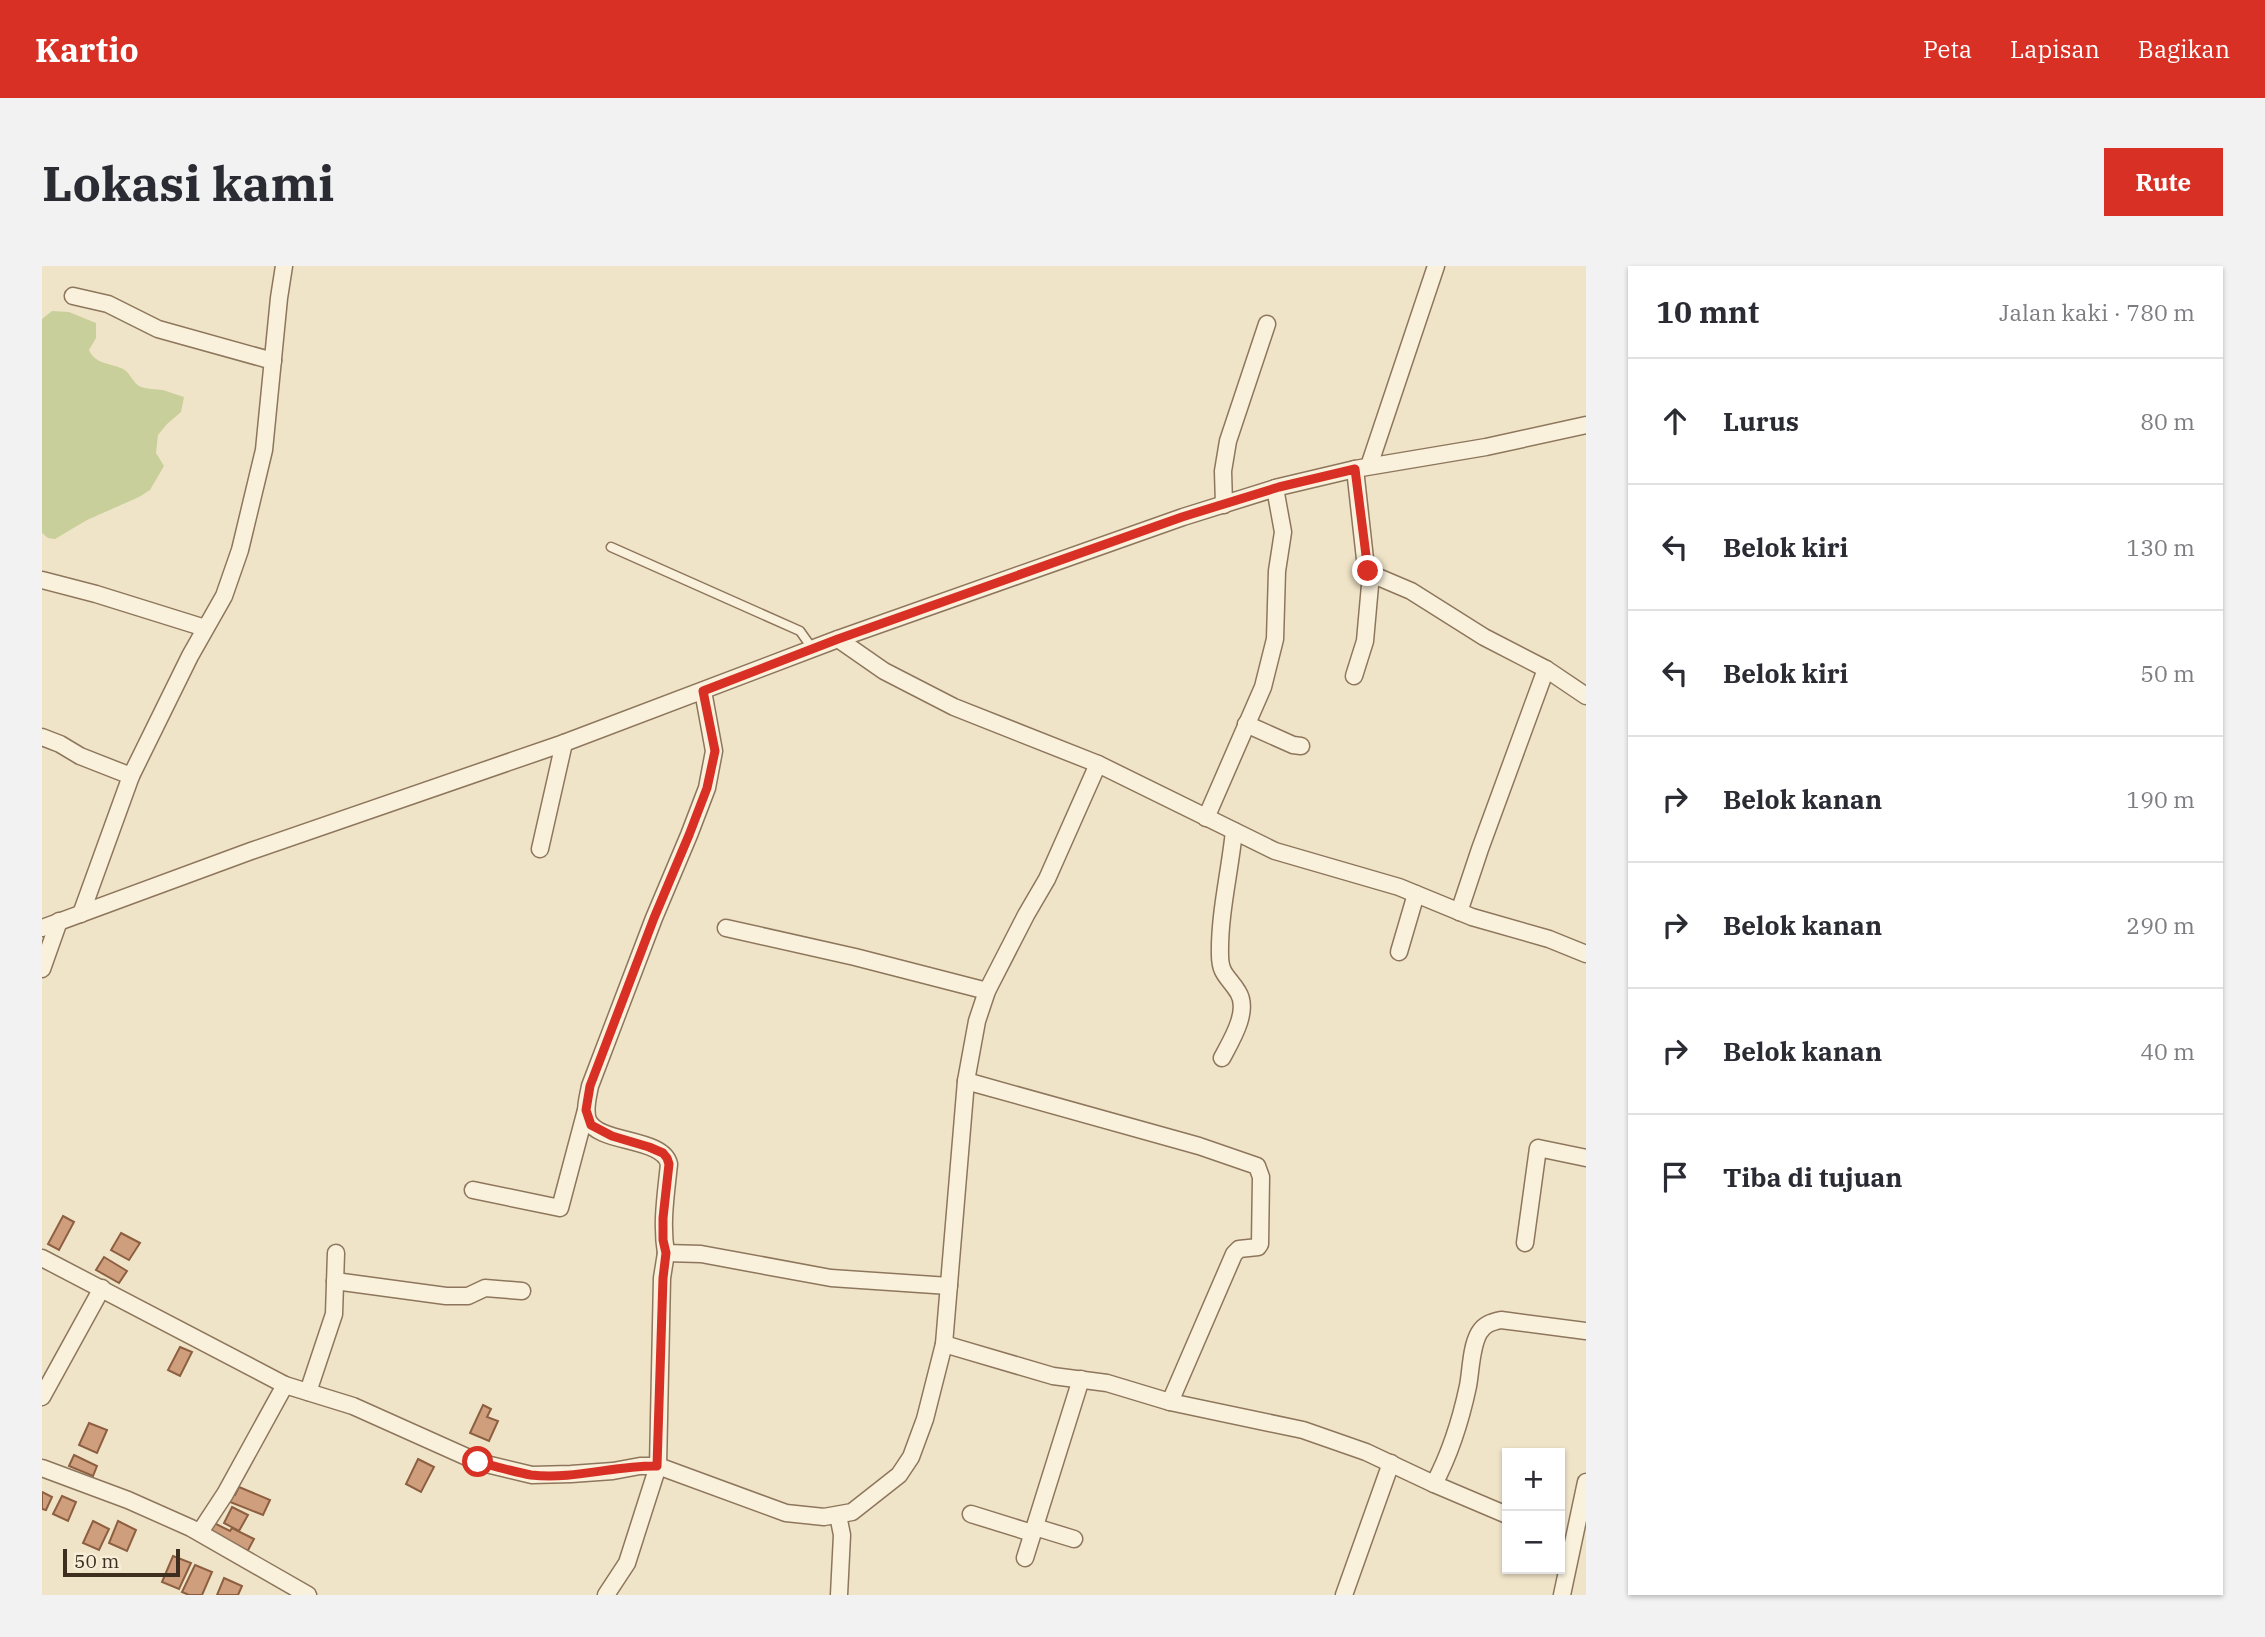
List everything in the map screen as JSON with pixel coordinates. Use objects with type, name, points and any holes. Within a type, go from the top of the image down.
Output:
[{"type":"street","points":[[81,914],[131,776],[205,628],[224,596],[240,550],[264,450],[285,266]]},
{"type":"street","points":[[1436,266],[1362,468],[1367,568],[1371,574],[1411,591],[1484,637],[1546,669],[1586,696]]},
{"type":"street","points":[[73,296],[108,304],[158,329],[273,361]]},
{"type":"street","points":[[1224,505],[1223,471],[1228,441],[1267,324]]},
{"type":"street","points":[[42,928],[251,851],[564,743],[838,639],[1182,517],[1275,488],[1362,468],[1486,447],[1586,425]]},
{"type":"street","points":[[1206,818],[1263,687],[1275,639],[1277,571],[1283,531],[1275,488]]},
{"type":"street","points":[[1354,676],[1365,640],[1371,574]]},
{"type":"street","points":[[42,580],[205,628]]},
{"type":"street","points":[[838,639],[884,671],[954,707],[1098,764],[1275,851],[1399,887],[1459,912],[1549,939],[1586,954]]},
{"type":"street","points":[[1459,912],[1546,669]]},
{"type":"street","points":[[473,1190],[560,1208],[590,1086],[707,788],[715,751],[703,691]]},
{"type":"street","points":[[1246,724],[1301,746]]},
{"type":"street","points":[[42,737],[80,756],[131,776]]},
{"type":"street","points":[[540,849],[564,743]]},
{"type":"street","points":[[42,1258],[285,1385],[353,1406],[478,1462],[532,1475],[657,1466],[786,1513],[824,1517],[852,1512],[899,1475],[911,1457],[925,1419],[944,1344],[966,1081],[977,1021],[987,991],[1047,879],[1098,764]]},
{"type":"street","points":[[1222,1058],[1237,1027],[1242,1004],[1240,994],[1224,976],[1220,958],[1234,831]]},
{"type":"street","points":[[1399,952],[1416,894]]},
{"type":"street","points":[[42,969],[59,921]]},
{"type":"street","points":[[726,928],[987,991]]},
{"type":"street","points":[[966,1081],[1257,1166],[1261,1177],[1260,1244],[1258,1247],[1240,1249],[1234,1254],[1170,1402]]},
{"type":"street","points":[[586,1110],[591,1125],[612,1136],[663,1153],[669,1164],[663,1218],[666,1253],[657,1466],[627,1563],[612,1593]]},
{"type":"street","points":[[1525,1243],[1538,1148],[1586,1158]]},
{"type":"street","points":[[308,1392],[334,1314],[337,1252]]},
{"type":"street","points":[[666,1253],[701,1254],[831,1278],[949,1286]]},
{"type":"street","points":[[335,1281],[446,1296],[468,1296],[485,1288],[522,1291]]},
{"type":"street","points":[[42,1397],[102,1288]]},
{"type":"street","points":[[1434,1483],[1445,1462],[1467,1390],[1478,1334],[1484,1326],[1501,1320],[1586,1331]]},
{"type":"street","points":[[944,1344],[1053,1376],[1107,1383],[1170,1402],[1303,1430],[1366,1452],[1502,1513]]},
{"type":"street","points":[[1025,1558],[1081,1380]]},
{"type":"street","points":[[200,1532],[225,1494],[285,1385]]},
{"type":"street","points":[[1343,1595],[1391,1463]]},
{"type":"street","points":[[42,1468],[128,1500],[200,1532],[308,1595]]},
{"type":"street","points":[[1562,1595],[1566,1540],[1586,1482]]},
{"type":"street","points":[[971,1514],[1074,1539]]},
{"type":"street","points":[[838,1515],[842,1535],[839,1595]]},
{"type":"lane","points":[[611,547],[800,631],[813,649]]},
{"type":"green space","points":[[52,311],[69,312],[96,323],[96,338],[89,350],[99,361],[121,368],[141,387],[184,397],[181,412],[158,435],[156,453],[164,466],[150,490],[87,520],[55,539],[42,533],[42,319]]},
{"type":"building","points":[[63,1216],[74,1222],[59,1250],[48,1244]]},
{"type":"building","points":[[121,1233],[140,1243],[129,1260],[111,1250]]},
{"type":"building","points":[[104,1257],[127,1271],[119,1283],[96,1270]]},
{"type":"building","points":[[180,1347],[192,1352],[180,1376],[168,1370]]},
{"type":"building","points":[[483,1405],[491,1409],[487,1417],[498,1421],[489,1441],[470,1433]]},
{"type":"building","points":[[89,1423],[107,1430],[97,1453],[79,1445]]},
{"type":"building","points":[[74,1455],[97,1466],[93,1476],[69,1466]]},
{"type":"building","points":[[418,1459],[434,1467],[421,1492],[406,1484]]},
{"type":"building","points":[[239,1487],[270,1500],[263,1515],[225,1500],[229,1492],[235,1495]]},
{"type":"building","points":[[42,1492],[52,1497],[46,1510],[42,1509]]},
{"type":"building","points":[[62,1496],[76,1502],[68,1521],[53,1514]]},
{"type":"building","points":[[232,1507],[248,1515],[239,1531],[224,1523]]},
{"type":"building","points":[[93,1521],[109,1529],[99,1550],[83,1543]]},
{"type":"building","points":[[118,1521],[136,1530],[127,1551],[109,1543]]},
{"type":"building","points":[[214,1523],[254,1539],[246,1554],[208,1535]]},
{"type":"building","points":[[173,1556],[191,1563],[179,1589],[162,1582]]},
{"type":"building","points":[[195,1565],[212,1572],[202,1595],[182,1592]]},
{"type":"building","points":[[224,1578],[242,1586],[238,1595],[217,1595]]},
{"type":"route","points":[[478,1462],[532,1475],[657,1466],[666,1253],[663,1218],[669,1164],[663,1153],[612,1136],[591,1125],[586,1110],[590,1086],[707,788],[715,751],[703,691],[838,639],[1182,517],[1279,487],[1355,469],[1368,571]]}]
